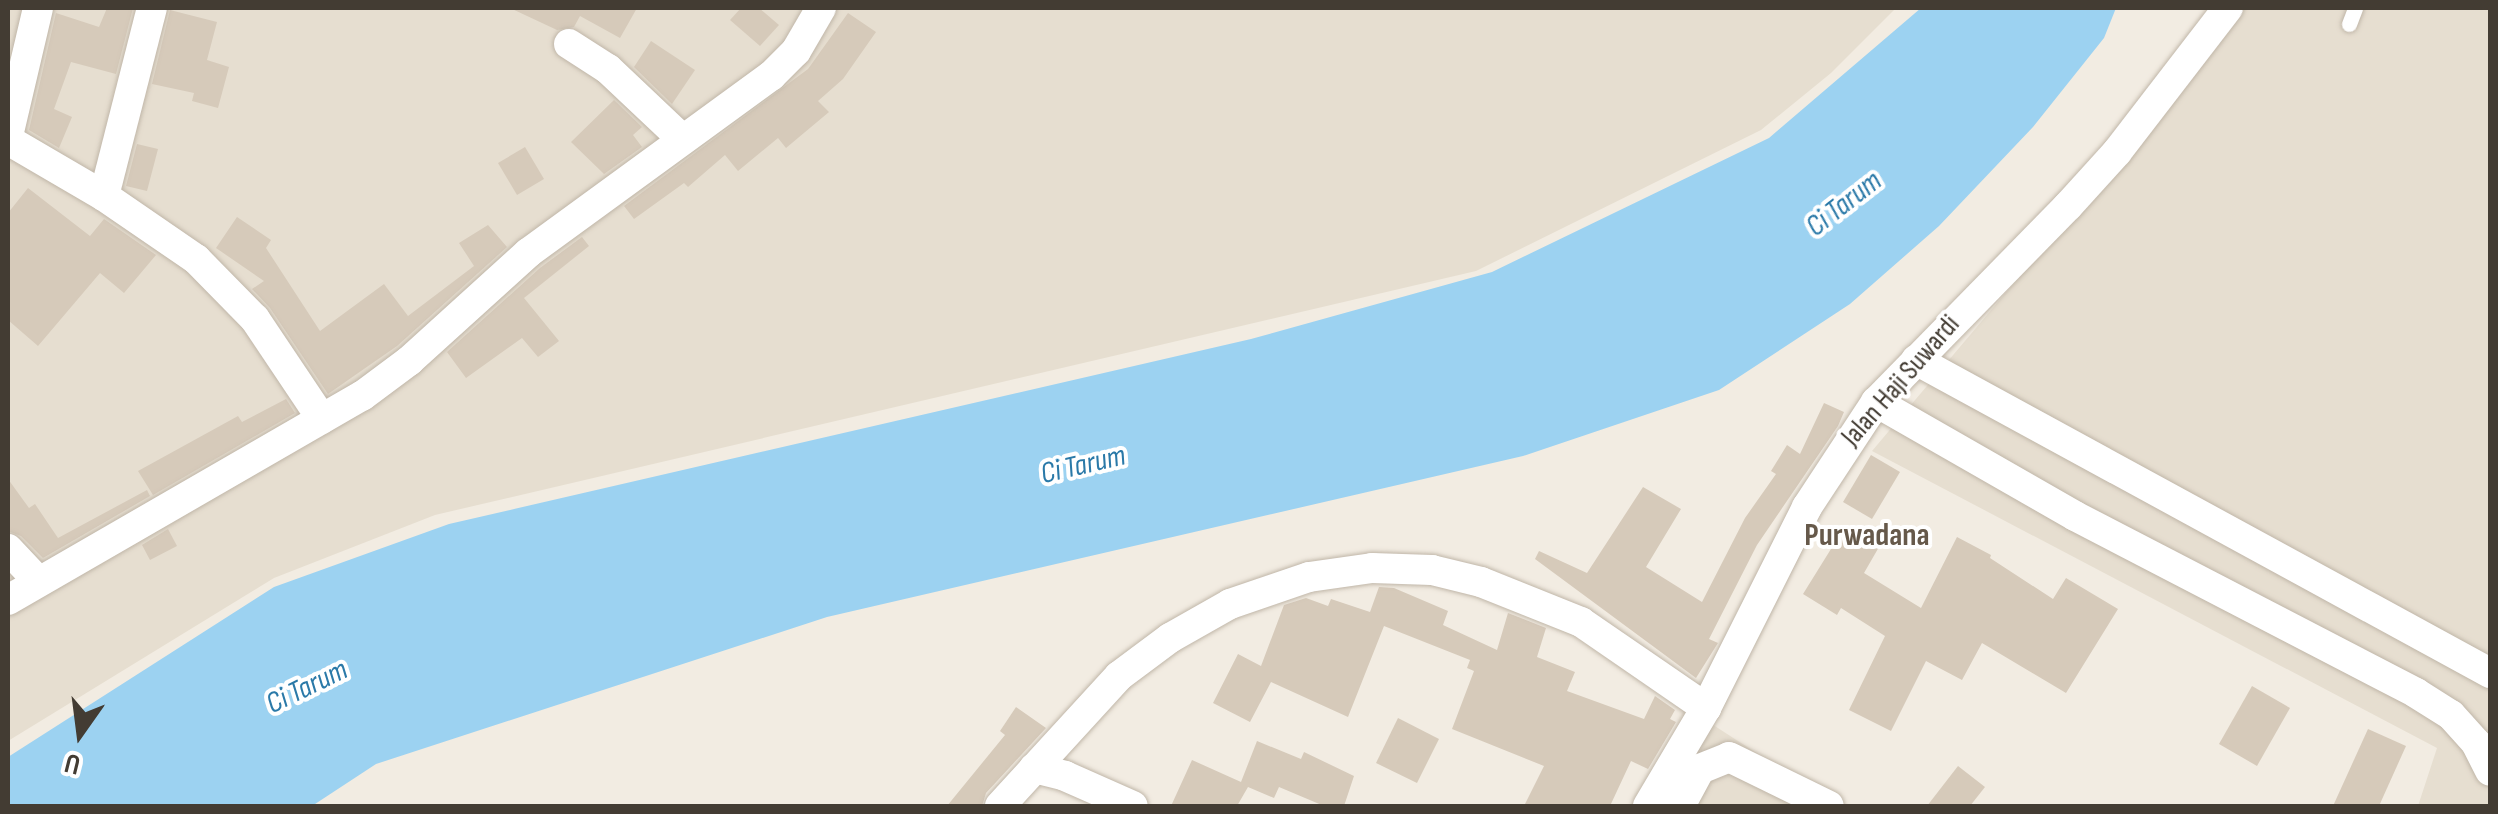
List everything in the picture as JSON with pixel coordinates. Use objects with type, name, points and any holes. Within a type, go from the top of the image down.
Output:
[{"type":"street","points":[[38,8],[8,138],[162,234],[227,287],[255,319],[322,419]]},
{"type":"street","points":[[104,196],[152,8]]},
{"type":"street","points":[[8,600],[322,419],[409,361],[528,253],[771,76],[796,51],[821,8]]},
{"type":"street","name":"Jalan Haji Suwardi","points":[[1648,806],[1706,708],[1807,507],[1876,402],[2092,179],[2228,8]]},
{"type":"street","points":[[569,44],[608,69],[681,138]]},
{"type":"street","points":[[1916,360],[2490,673]]},
{"type":"street","points":[[1876,402],[2074,516],[2416,693],[2451,715],[2476,742],[2490,771]]},
{"type":"street","points":[[8,549],[38,582]]},
{"type":"street","points":[[1000,806],[1118,676],[1170,638],[1230,604],[1309,577],[1372,568],[1432,570],[1481,582],[1581,622],[1706,708]]},
{"type":"street","points":[[1680,806],[1700,769],[1714,760],[1730,757],[1828,806]]},
{"type":"street","points":[[1034,768],[1134,806]]},
{"type":"lane","points":[[2349,24],[2354,8]]},
{"type":"shaded area","points":[[8,8],[1896,8],[1831,73],[1761,130],[1476,271],[435,515],[274,578],[8,741]]},
{"type":"shaded area","points":[[2239,8],[2490,8],[2490,806],[2418,806],[2437,748],[1872,451],[2216,44]]},
{"type":"shaded area","points":[[1707,721],[1839,806],[1659,806]]},
{"type":"water","name":"Ci Tarum","points":[[1921,8],[2116,8],[2104,38],[2033,127],[1939,226],[1850,304],[1719,390],[1523,456],[827,617],[376,764],[312,806],[8,806],[8,757],[274,587],[449,524],[1251,339],[1492,272],[1769,138]]},
{"type":"building","points":[[107,8],[133,8],[116,74],[71,62],[54,109],[72,117],[59,148],[29,130],[56,13],[99,27]]},
{"type":"building","points":[[510,8],[637,8],[620,38],[580,16],[574,27],[557,30]]},
{"type":"building","points":[[741,8],[759,8],[779,25],[760,46],[730,20]]},
{"type":"building","points":[[170,10],[217,22],[207,60],[229,67],[218,108],[192,101],[194,93],[152,84]]},
{"type":"building","points":[[848,13],[876,32],[843,79],[818,101],[829,112],[786,148],[778,138],[738,171],[725,155],[688,187],[684,183],[634,219],[624,206],[808,69]]},
{"type":"building","points":[[651,41],[695,70],[672,104],[634,67]]},
{"type":"building","points":[[614,100],[642,127],[633,135],[642,147],[604,174],[571,142]]},
{"type":"building","points":[[137,144],[158,149],[147,191],[126,186]]},
{"type":"building","points":[[525,147],[544,179],[517,195],[498,163]]},
{"type":"building","points":[[28,188],[90,236],[104,219],[156,255],[124,293],[100,273],[38,346],[8,320],[8,213]]},
{"type":"building","points":[[237,217],[271,240],[266,248],[320,331],[384,284],[408,316],[474,266],[459,243],[488,225],[507,247],[397,346],[328,394],[270,308],[252,289],[264,281],[216,248]]},
{"type":"building","points":[[582,237],[589,246],[524,298],[559,341],[538,357],[522,338],[466,378],[447,352],[540,268]]},
{"type":"building","points":[[286,399],[295,413],[153,495],[138,471],[238,416],[242,422]]},
{"type":"building","points":[[1824,403],[1844,412],[1838,426],[1757,545],[1709,639],[1718,643],[1696,678],[1535,559],[1539,551],[1587,573],[1643,487],[1681,509],[1646,567],[1702,602],[1745,518],[1776,474],[1771,471],[1787,445],[1800,454]]},
{"type":"building","points":[[1871,455],[1900,472],[1872,519],[1843,502]]},
{"type":"building","points":[[8,479],[29,508],[35,504],[58,538],[147,490],[150,496],[43,558],[21,536],[8,531]]},
{"type":"building","points":[[1844,528],[1879,547],[1864,573],[1921,608],[1957,537],[1991,555],[1990,558],[2053,599],[2066,578],[2118,609],[2066,693],[1982,643],[1962,680],[1926,661],[1891,731],[1849,710],[1885,636],[1841,608],[1837,615],[1803,594]]},
{"type":"building","points":[[168,529],[177,546],[150,560],[142,545]]},
{"type":"building","points":[[1379,587],[1394,588],[1448,611],[1443,625],[1497,650],[1508,613],[1546,628],[1537,657],[1575,672],[1567,691],[1644,719],[1655,696],[1675,710],[1670,719],[1676,722],[1648,769],[1631,761],[1610,806],[1524,806],[1544,766],[1452,729],[1474,671],[1467,668],[1470,660],[1384,626],[1348,717],[1271,682],[1250,722],[1213,703],[1238,654],[1261,666],[1284,605],[1306,598],[1328,606],[1331,599],[1370,612]]},
{"type":"building","points":[[2252,686],[2290,708],[2257,766],[2219,744]]},
{"type":"building","points":[[1016,707],[1046,728],[986,793],[982,806],[947,806],[1005,735],[1000,731]]},
{"type":"building","points":[[1398,718],[1439,739],[1417,783],[1376,763]]},
{"type":"building","points":[[2368,729],[2406,746],[2379,806],[2333,806]]},
{"type":"building","points":[[1257,741],[1301,759],[1304,752],[1354,776],[1344,806],[1324,806],[1279,787],[1274,798],[1248,787],[1237,806],[1171,806],[1192,760],[1241,782]]},
{"type":"building","points":[[1958,766],[1985,787],[1970,806],[1927,806]]},
{"type":"district","name":"Purwadana","points":[[1867,536]]}]
